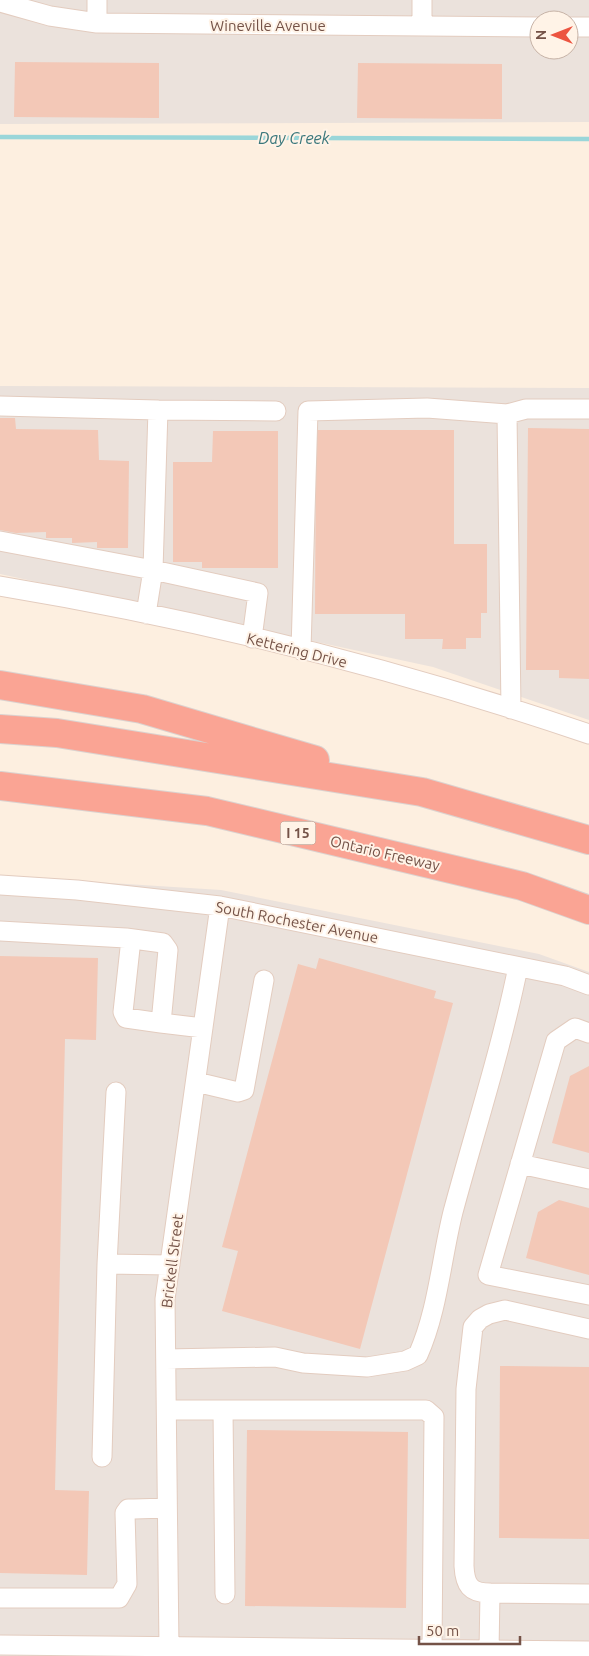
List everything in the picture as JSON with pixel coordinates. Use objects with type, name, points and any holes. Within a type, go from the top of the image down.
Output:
[{"type":"highway","points":[[0,685],[142,709],[589,840]]},
{"type":"highway","points":[[0,729],[57,733],[422,792]]},
{"type":"highway","name":"Ontario Freeway","points":[[0,786],[207,811],[522,886],[589,910]]},
{"type":"street","points":[[97,0],[97,23]]},
{"type":"street","points":[[422,0],[422,26]]},
{"type":"street","name":"Wineville Avenue","points":[[0,2],[50,16],[97,23],[529,27]]},
{"type":"street","points":[[0,406],[276,411]]},
{"type":"street","points":[[301,650],[308,411],[427,408],[507,414],[526,409],[589,409]]},
{"type":"street","points":[[146,614],[154,570],[158,410]]},
{"type":"street","points":[[507,414],[511,709]]},
{"type":"street","points":[[0,541],[154,570],[258,593],[252,638]]},
{"type":"street","name":"Kettering Drive","points":[[0,586],[146,614],[301,650],[402,676],[589,734]]},
{"type":"street","name":"South Rochester Avenue","points":[[0,885],[78,890],[220,906],[565,976],[589,985]]},
{"type":"street","name":"Brickell Street","points":[[169,1648],[165,1299],[220,906]]},
{"type":"street","points":[[0,931],[131,939],[163,943],[168,950],[161,1023]]},
{"type":"street","points":[[131,939],[123,1012],[126,1018],[203,1028]]},
{"type":"street","points":[[166,1359],[276,1357],[303,1363],[367,1367],[405,1361],[418,1355],[429,1332],[453,1214],[507,1019],[518,967]]},
{"type":"street","points":[[196,1082],[238,1092],[244,1090],[264,980]]},
{"type":"street","points":[[589,1033],[574,1028],[556,1041],[488,1275],[589,1295]]},
{"type":"street","points":[[102,1456],[107,1264],[116,1092]]},
{"type":"street","points":[[520,1164],[589,1179]]},
{"type":"street","points":[[107,1264],[170,1265]]},
{"type":"street","points":[[589,1329],[505,1310],[485,1316],[473,1327],[466,1389],[464,1566],[465,1578],[469,1588],[478,1593],[589,1594]]},
{"type":"street","points":[[166,1410],[426,1410],[434,1417],[432,1650]]},
{"type":"street","points":[[223,1410],[225,1594]]},
{"type":"street","points":[[0,1598],[119,1598],[127,1584],[125,1513],[128,1510],[134,1509],[167,1508]]},
{"type":"street","points":[[489,1651],[490,1593]]},
{"type":"street","points":[[0,1645],[91,1652],[169,1648],[302,1653],[432,1650],[568,1654],[589,1651]]},
{"type":"shaded area","points":[[0,0],[589,0],[589,122],[0,124]]},
{"type":"shaded area","points":[[0,386],[589,388],[589,720],[433,667],[0,574]]},
{"type":"shaded area","points":[[0,876],[221,890],[539,954],[589,972],[589,1656],[0,1656]]},
{"type":"building","points":[[15,62],[159,63],[159,118],[14,117]]},
{"type":"building","points":[[358,63],[502,64],[502,119],[357,118]]},
{"type":"building","points":[[0,418],[15,418],[16,429],[98,430],[99,460],[129,461],[128,548],[97,548],[97,542],[72,543],[72,538],[46,538],[46,532],[16,533],[0,530]]},
{"type":"building","points":[[528,428],[589,429],[589,679],[559,678],[559,670],[526,670]]},
{"type":"building","points":[[316,430],[454,430],[454,544],[487,544],[487,613],[481,613],[481,638],[466,638],[466,649],[442,649],[443,639],[405,639],[405,614],[315,614]]},
{"type":"building","points":[[213,431],[278,431],[278,568],[202,568],[202,562],[173,562],[173,462],[212,462]]},
{"type":"building","points":[[0,956],[98,958],[96,1040],[65,1039],[55,1490],[89,1491],[87,1575],[0,1573]]},
{"type":"building","points":[[319,958],[436,991],[434,998],[453,1003],[360,1349],[222,1311],[238,1251],[222,1247],[298,964],[316,969]]},
{"type":"building","points":[[589,1066],[589,1153],[552,1143],[570,1076]]},
{"type":"building","points":[[559,1200],[589,1208],[589,1275],[526,1258],[538,1212]]},
{"type":"building","points":[[500,1366],[589,1367],[589,1539],[499,1538]]},
{"type":"building","points":[[247,1430],[408,1432],[406,1608],[245,1606]]},
{"type":"waterway","name":"Day Creek","points":[[0,137],[589,139]]}]
